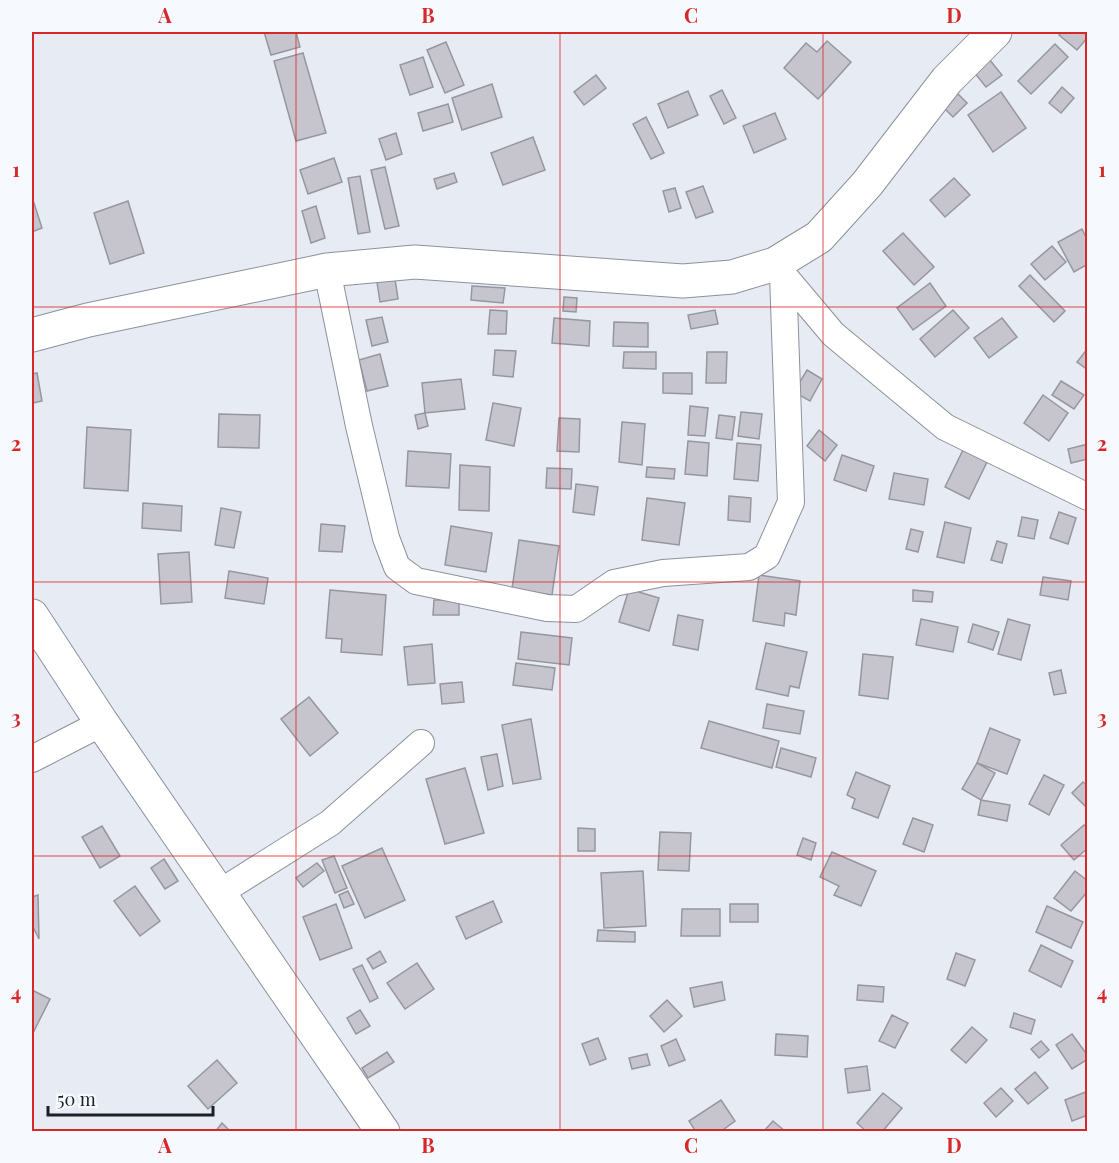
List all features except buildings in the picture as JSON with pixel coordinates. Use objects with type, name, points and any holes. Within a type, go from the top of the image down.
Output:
[{"type":"street","points":[[32,335],[88,320],[327,270],[415,262],[683,281],[732,277],[779,269],[819,237],[867,184],[947,80],[995,32]]},
{"type":"street","points":[[327,270],[359,426],[386,538],[397,567],[416,581],[547,608],[576,609],[614,583],[663,573],[749,567],[767,556],[791,502],[779,269]]},
{"type":"street","points":[[779,269],[833,334],[945,427],[1088,497]]},
{"type":"street","points":[[32,616],[102,723],[383,1131]]},
{"type":"street","points":[[32,759],[102,723]]},
{"type":"street","points":[[219,893],[330,823],[421,742]]}]
